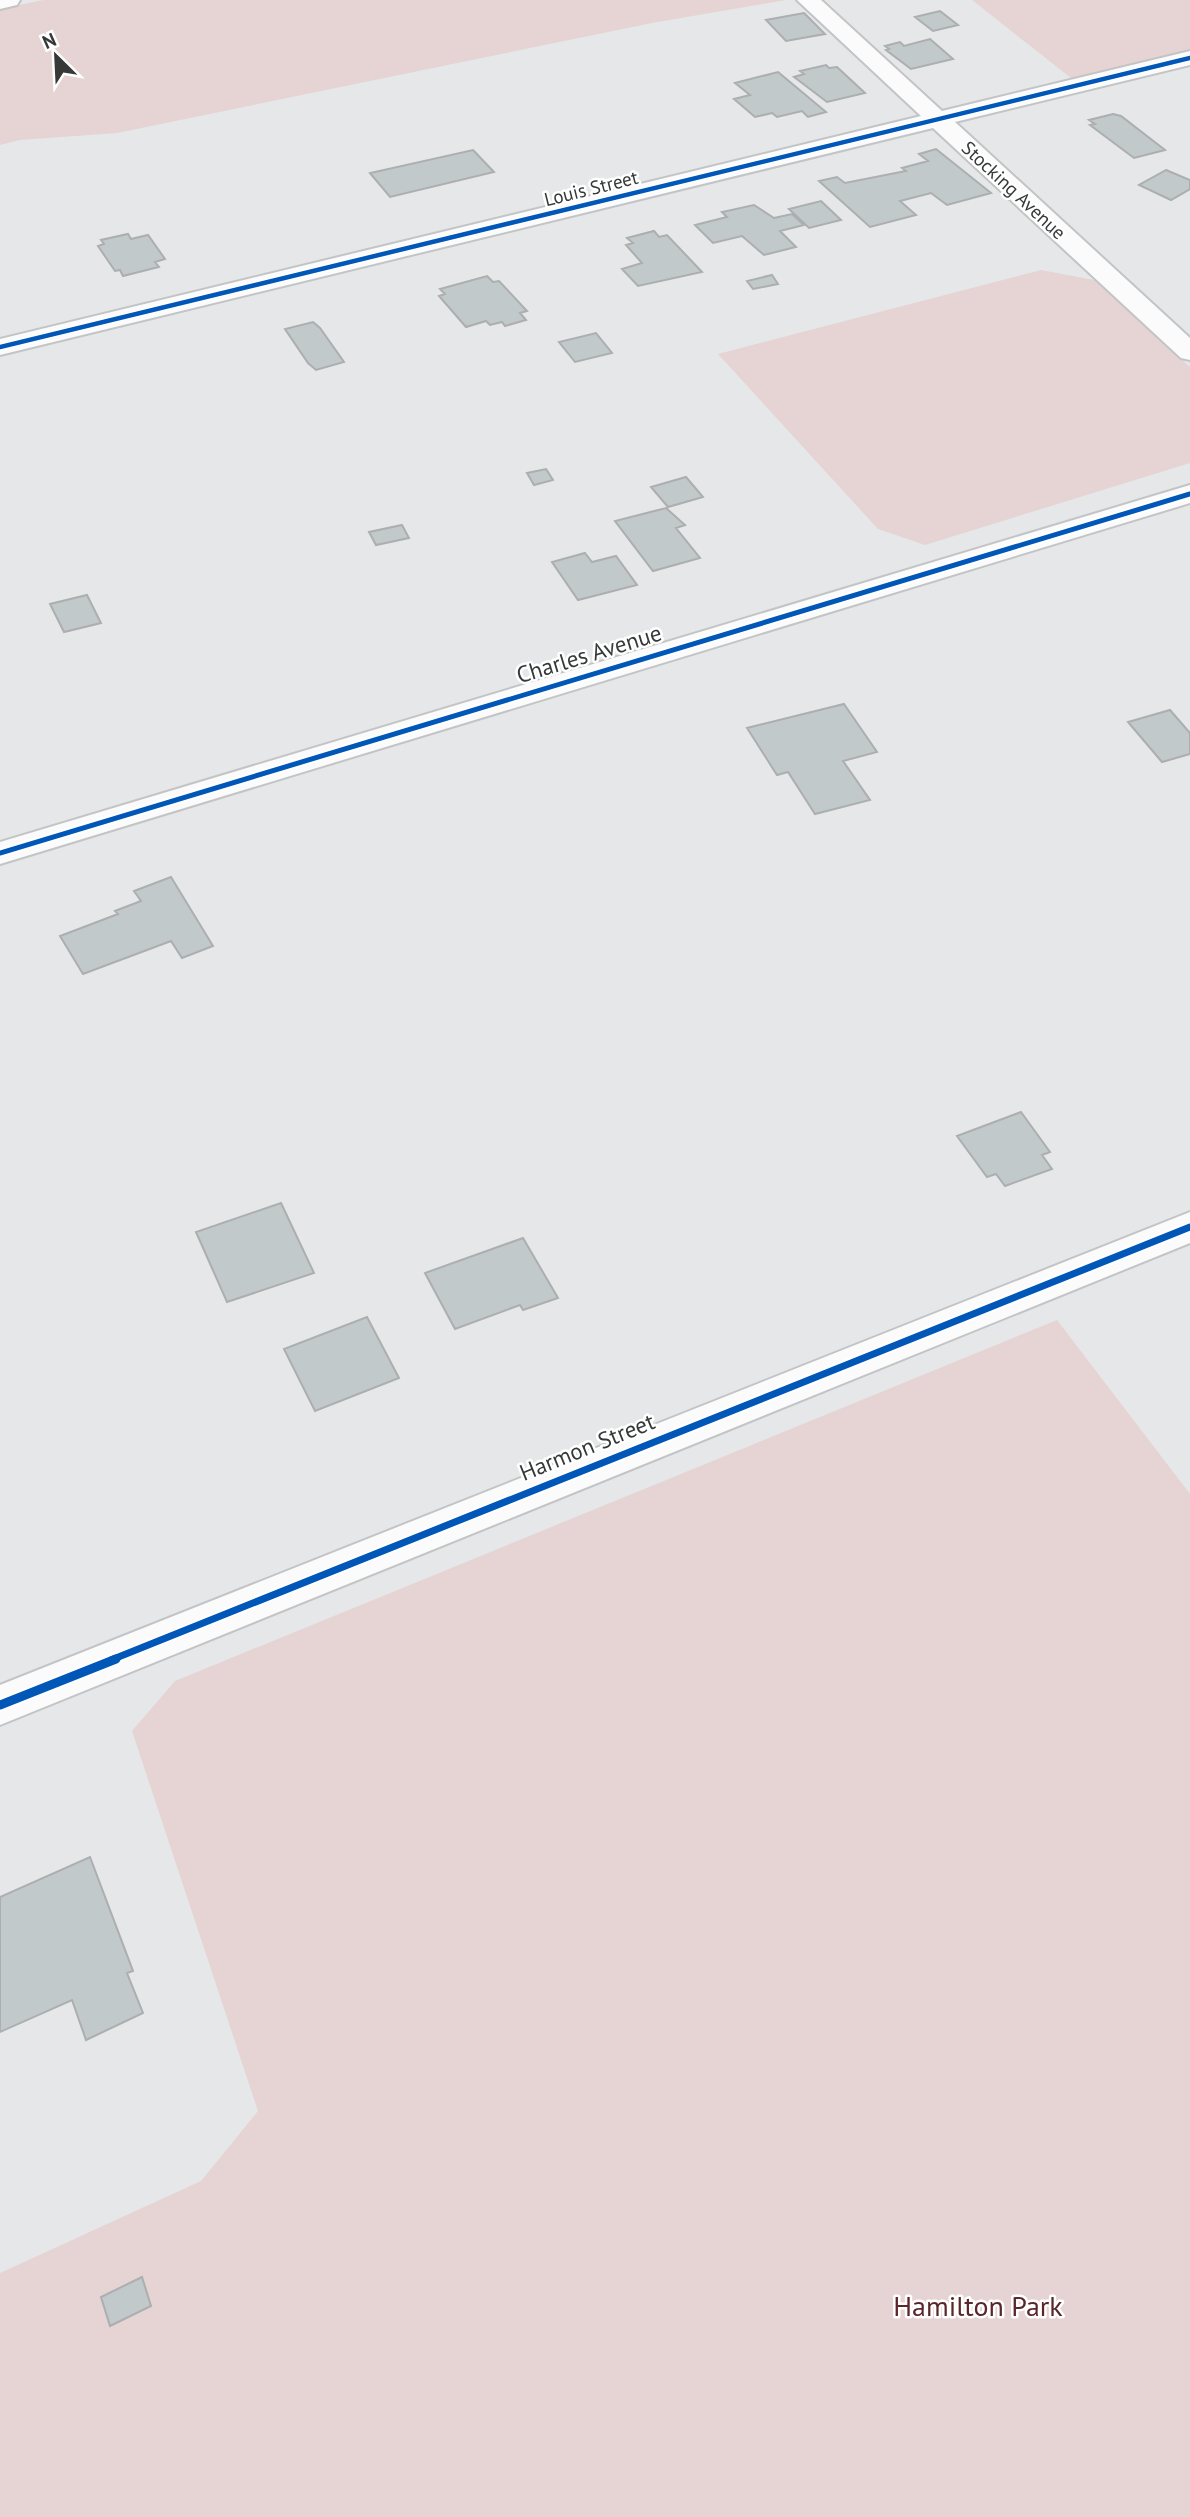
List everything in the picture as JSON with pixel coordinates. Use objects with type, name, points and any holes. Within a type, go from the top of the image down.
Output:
[{"type":"street","points":[[0,2],[9,0]]},
{"type":"street","name":"Stocking Avenue","points":[[808,0],[1190,352]]},
{"type":"street","name":"Louis Street","points":[[0,347],[1190,58]]},
{"type":"street","name":"Charles Avenue","points":[[0,853],[1190,494]]},
{"type":"street","name":"Harmon Street","points":[[0,1705],[1190,1227]]},
{"type":"green space","points":[[43,0],[786,0],[652,23],[117,133],[20,140],[0,145],[0,9]]},
{"type":"green space","points":[[972,0],[1190,0],[1190,50],[1071,78]]},
{"type":"green space","points":[[1041,270],[1094,280],[1190,367],[1190,463],[925,545],[878,529],[718,354]]},
{"type":"green space","name":"Hamilton Park","points":[[1057,1320],[1190,1494],[1190,2517],[0,2517],[0,2273],[201,2181],[258,2111],[132,1731],[175,1681]]},
{"type":"building","points":[[940,11],[958,25],[933,31],[915,17]]},
{"type":"building","points":[[804,13],[825,34],[786,41],[766,20]]},
{"type":"building","points":[[930,39],[953,59],[911,69],[886,50],[889,49],[885,46],[900,42],[904,46]]},
{"type":"building","points":[[826,65],[829,68],[837,67],[865,93],[827,102],[794,77],[804,74],[800,71]]},
{"type":"building","points":[[778,72],[826,112],[808,117],[802,111],[777,117],[772,113],[755,117],[734,99],[750,95],[735,83]]},
{"type":"building","points":[[1113,114],[1121,116],[1165,150],[1134,158],[1090,125],[1095,124],[1089,120]]},
{"type":"building","points":[[936,149],[991,193],[947,205],[931,193],[900,201],[916,215],[870,227],[819,181],[837,177],[845,183],[906,171],[902,168],[928,161],[919,154]]},
{"type":"building","points":[[473,150],[494,172],[390,197],[370,173]]},
{"type":"building","points":[[1166,170],[1190,180],[1190,189],[1171,200],[1139,185]]},
{"type":"building","points":[[821,201],[841,220],[809,228],[789,209]]},
{"type":"building","points":[[754,205],[774,218],[792,214],[804,225],[780,231],[796,247],[764,255],[742,236],[713,243],[695,225],[727,217],[722,212]]},
{"type":"building","points":[[654,231],[659,237],[667,235],[702,272],[638,286],[622,269],[642,263],[626,245],[633,243],[627,238]]},
{"type":"building","points":[[128,234],[131,239],[148,235],[165,259],[155,262],[159,267],[123,276],[120,270],[115,271],[98,246],[104,244],[101,240]]},
{"type":"building","points":[[772,275],[778,284],[753,289],[747,281]]},
{"type":"building","points":[[487,276],[493,282],[499,281],[527,311],[520,313],[526,320],[505,326],[502,322],[490,325],[486,321],[466,327],[439,296],[445,294],[440,289]]},
{"type":"building","points":[[313,322],[344,362],[316,370],[308,363],[285,329]]},
{"type":"building","points":[[596,333],[612,353],[575,362],[559,342]]},
{"type":"building","points":[[546,469],[553,480],[534,485],[527,473]]},
{"type":"building","points":[[686,477],[703,497],[668,507],[651,487]]},
{"type":"building","points":[[666,508],[685,525],[676,528],[700,558],[653,571],[615,521]]},
{"type":"building","points":[[402,525],[409,538],[376,545],[369,532]]},
{"type":"building","points":[[585,553],[592,562],[616,556],[637,585],[578,600],[552,562]]},
{"type":"building","points":[[87,595],[101,623],[64,632],[50,604]]},
{"type":"building","points":[[844,704],[877,752],[843,761],[870,800],[815,814],[788,772],[777,775],[747,728]]},
{"type":"building","points":[[1170,710],[1190,733],[1190,754],[1162,762],[1128,722]]},
{"type":"building","points":[[171,877],[213,946],[182,958],[171,941],[83,974],[60,936],[118,914],[115,911],[141,901],[134,891]]},
{"type":"building","points":[[1021,1112],[1050,1152],[1042,1155],[1052,1169],[1005,1186],[996,1174],[987,1177],[957,1136]]},
{"type":"building","points":[[281,1203],[314,1273],[227,1302],[196,1232]]},
{"type":"building","points":[[523,1238],[558,1298],[523,1310],[520,1305],[455,1329],[425,1273]]},
{"type":"building","points":[[367,1317],[399,1378],[315,1411],[284,1349]]},
{"type":"building","points":[[90,1857],[133,1971],[127,1973],[143,2013],[86,2040],[72,2000],[0,2032],[0,1897]]},
{"type":"building","points":[[142,2277],[151,2306],[110,2326],[101,2297]]},
{"type":"cycle path","points":[[0,347],[1190,58]]},
{"type":"cycle path","points":[[0,853],[1190,494]]},
{"type":"cycle path","points":[[0,1705],[1190,1227]]}]
